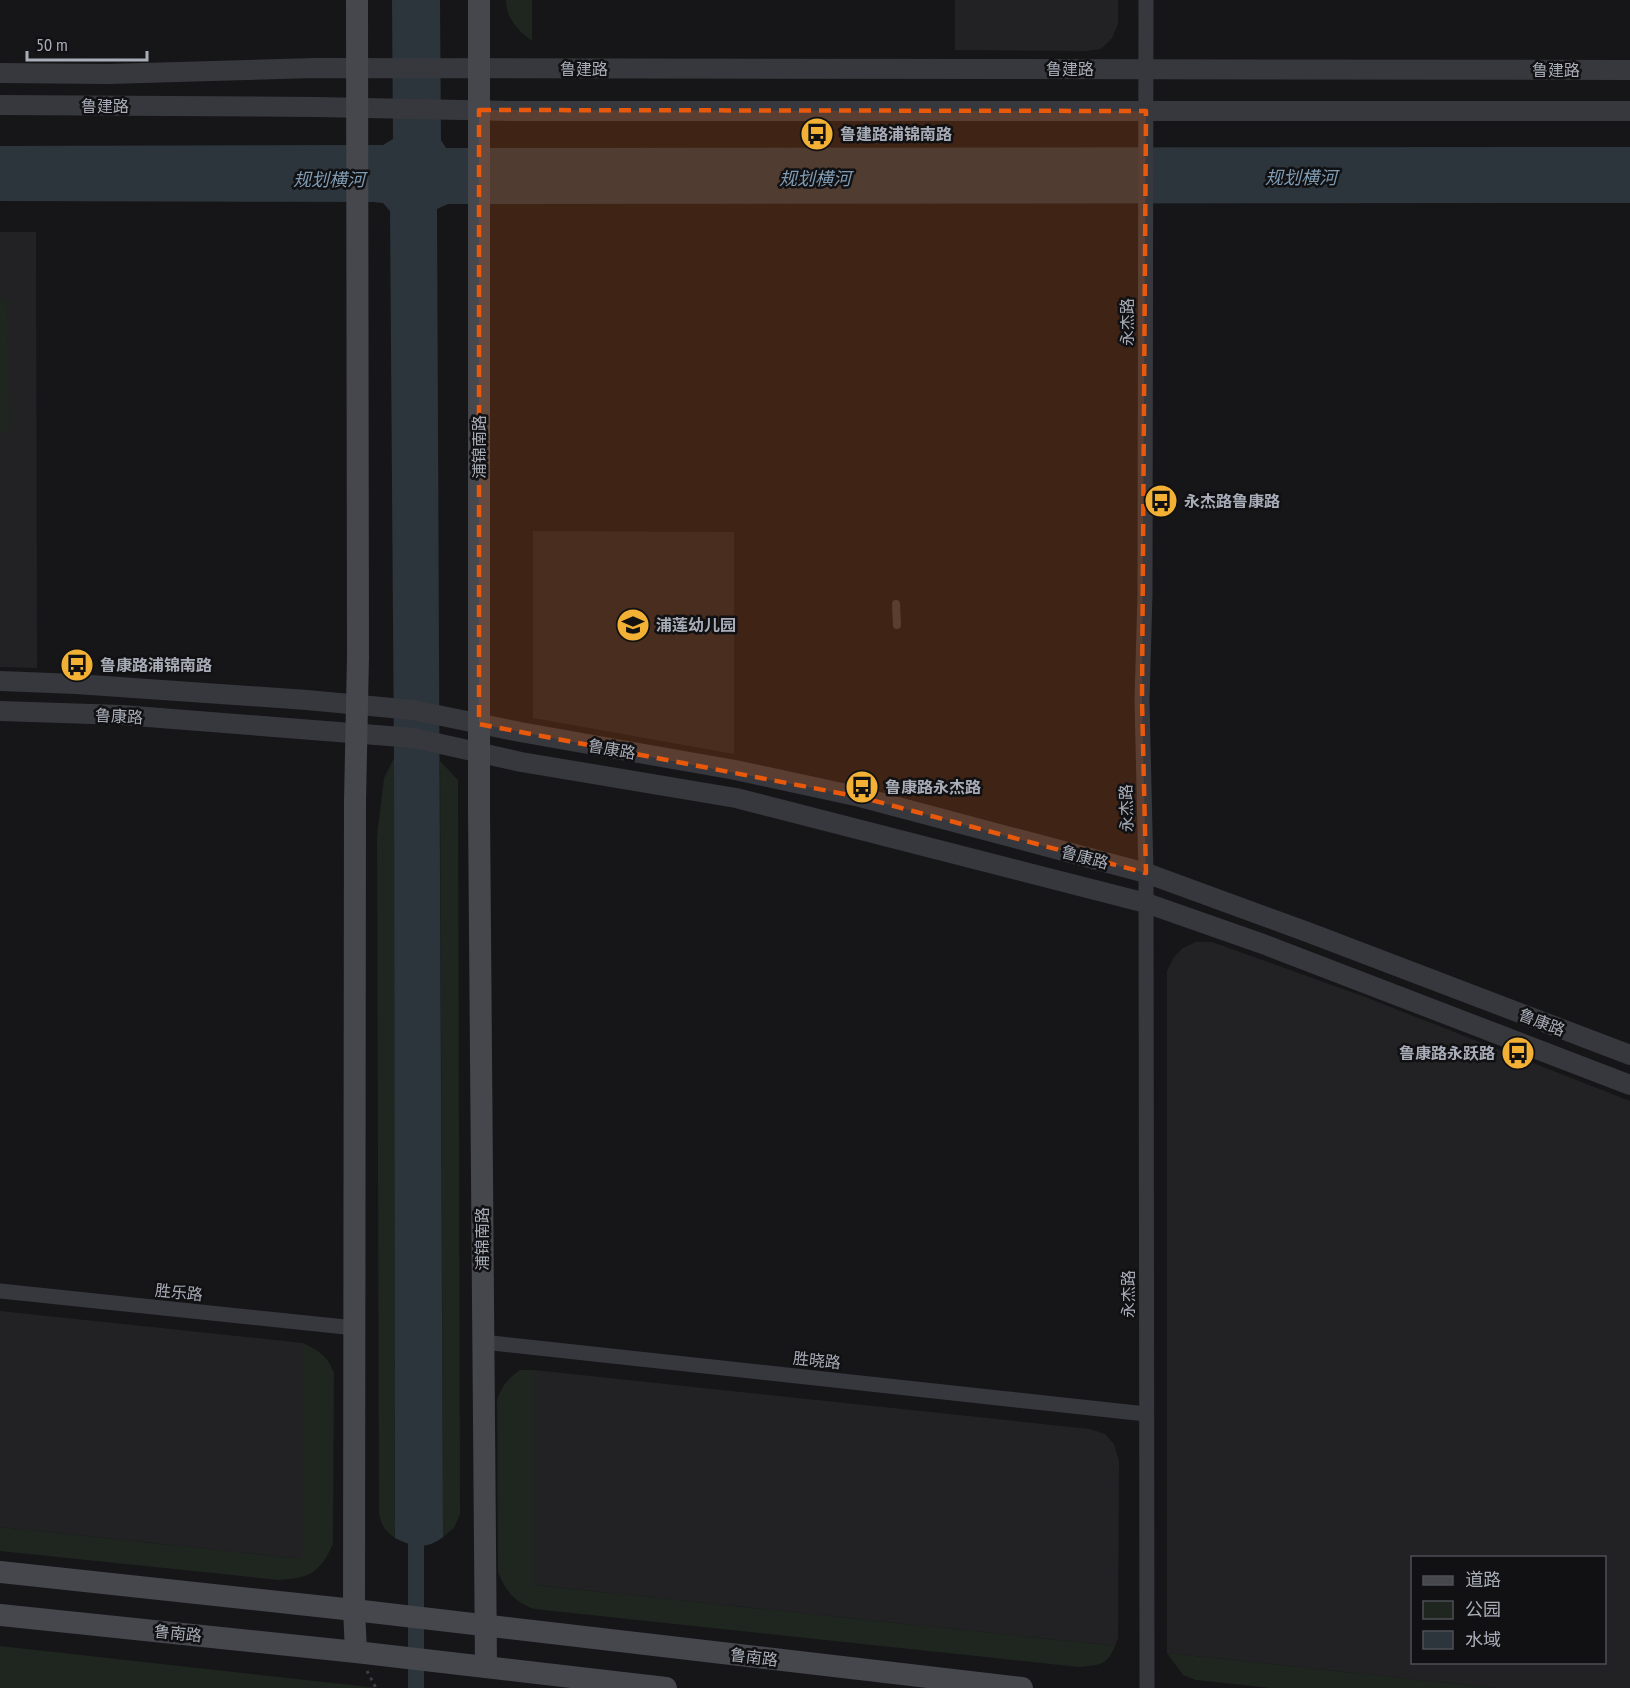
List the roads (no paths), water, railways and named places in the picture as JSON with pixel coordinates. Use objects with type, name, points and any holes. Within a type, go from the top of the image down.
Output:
[{"type":"main road","points":[[356,1652],[354,1610],[355,801],[358,657],[357,8]]},
{"type":"main road","name":"浦锦南路","points":[[479,9],[479,811],[486,1667]]},
{"type":"main road","points":[[0,1572],[354,1610]]},
{"type":"main road","name":"鲁南路","points":[[354,1610],[1022,1688]]},
{"type":"main road","name":"鲁南路","points":[[0,1615],[486,1667]]},
{"type":"main road","points":[[486,1667],[666,1688]]},
{"type":"street","name":"永杰路","points":[[1146,0],[1145,594],[1142,700],[1146,873],[1147,1688]]},
{"type":"street","name":"鲁建路","points":[[0,73],[108,74],[314,68],[1630,70]]},
{"type":"street","name":"鲁建路","points":[[0,105],[512,111],[1146,111]]},
{"type":"street","points":[[1146,111],[1630,111]]},
{"type":"street","name":"鲁康路","points":[[0,681],[307,700],[412,710],[520,732],[735,770],[860,797],[1146,873],[1630,1055]]},
{"type":"street","name":"鲁康路","points":[[0,711],[122,715],[414,738],[521,762],[736,798],[1146,903],[1263,944],[1630,1085]]},
{"type":"street","name":"胜乐路","points":[[0,1291],[355,1328]]},
{"type":"street","name":"胜晓路","points":[[483,1342],[1146,1414]]},
{"type":"lane","points":[[897,604],[897,625]]},
{"type":"water","name":"规划横河","points":[[392,0],[440,0],[441,140],[446,148],[1630,147],[1630,203],[448,204],[437,209],[443,1537],[431,1544],[419,1546],[395,1538],[394,758],[390,211],[383,203],[373,202],[0,201],[0,146],[383,145],[393,139]]},
{"type":"waterway","points":[[416,1525],[416,1688]]},
{"type":"place","name":"鲁建路浦锦南路","points":[[817,134]]},
{"type":"place","name":"永杰路鲁康路","points":[[1161,501]]},
{"type":"place","name":"浦莲幼儿园","points":[[633,625]]},
{"type":"place","name":"鲁康路浦锦南路","points":[[77,665]]},
{"type":"place","name":"鲁康路永杰路","points":[[862,787]]},
{"type":"place","name":"鲁康路永跃路","points":[[1518,1053]]}]
